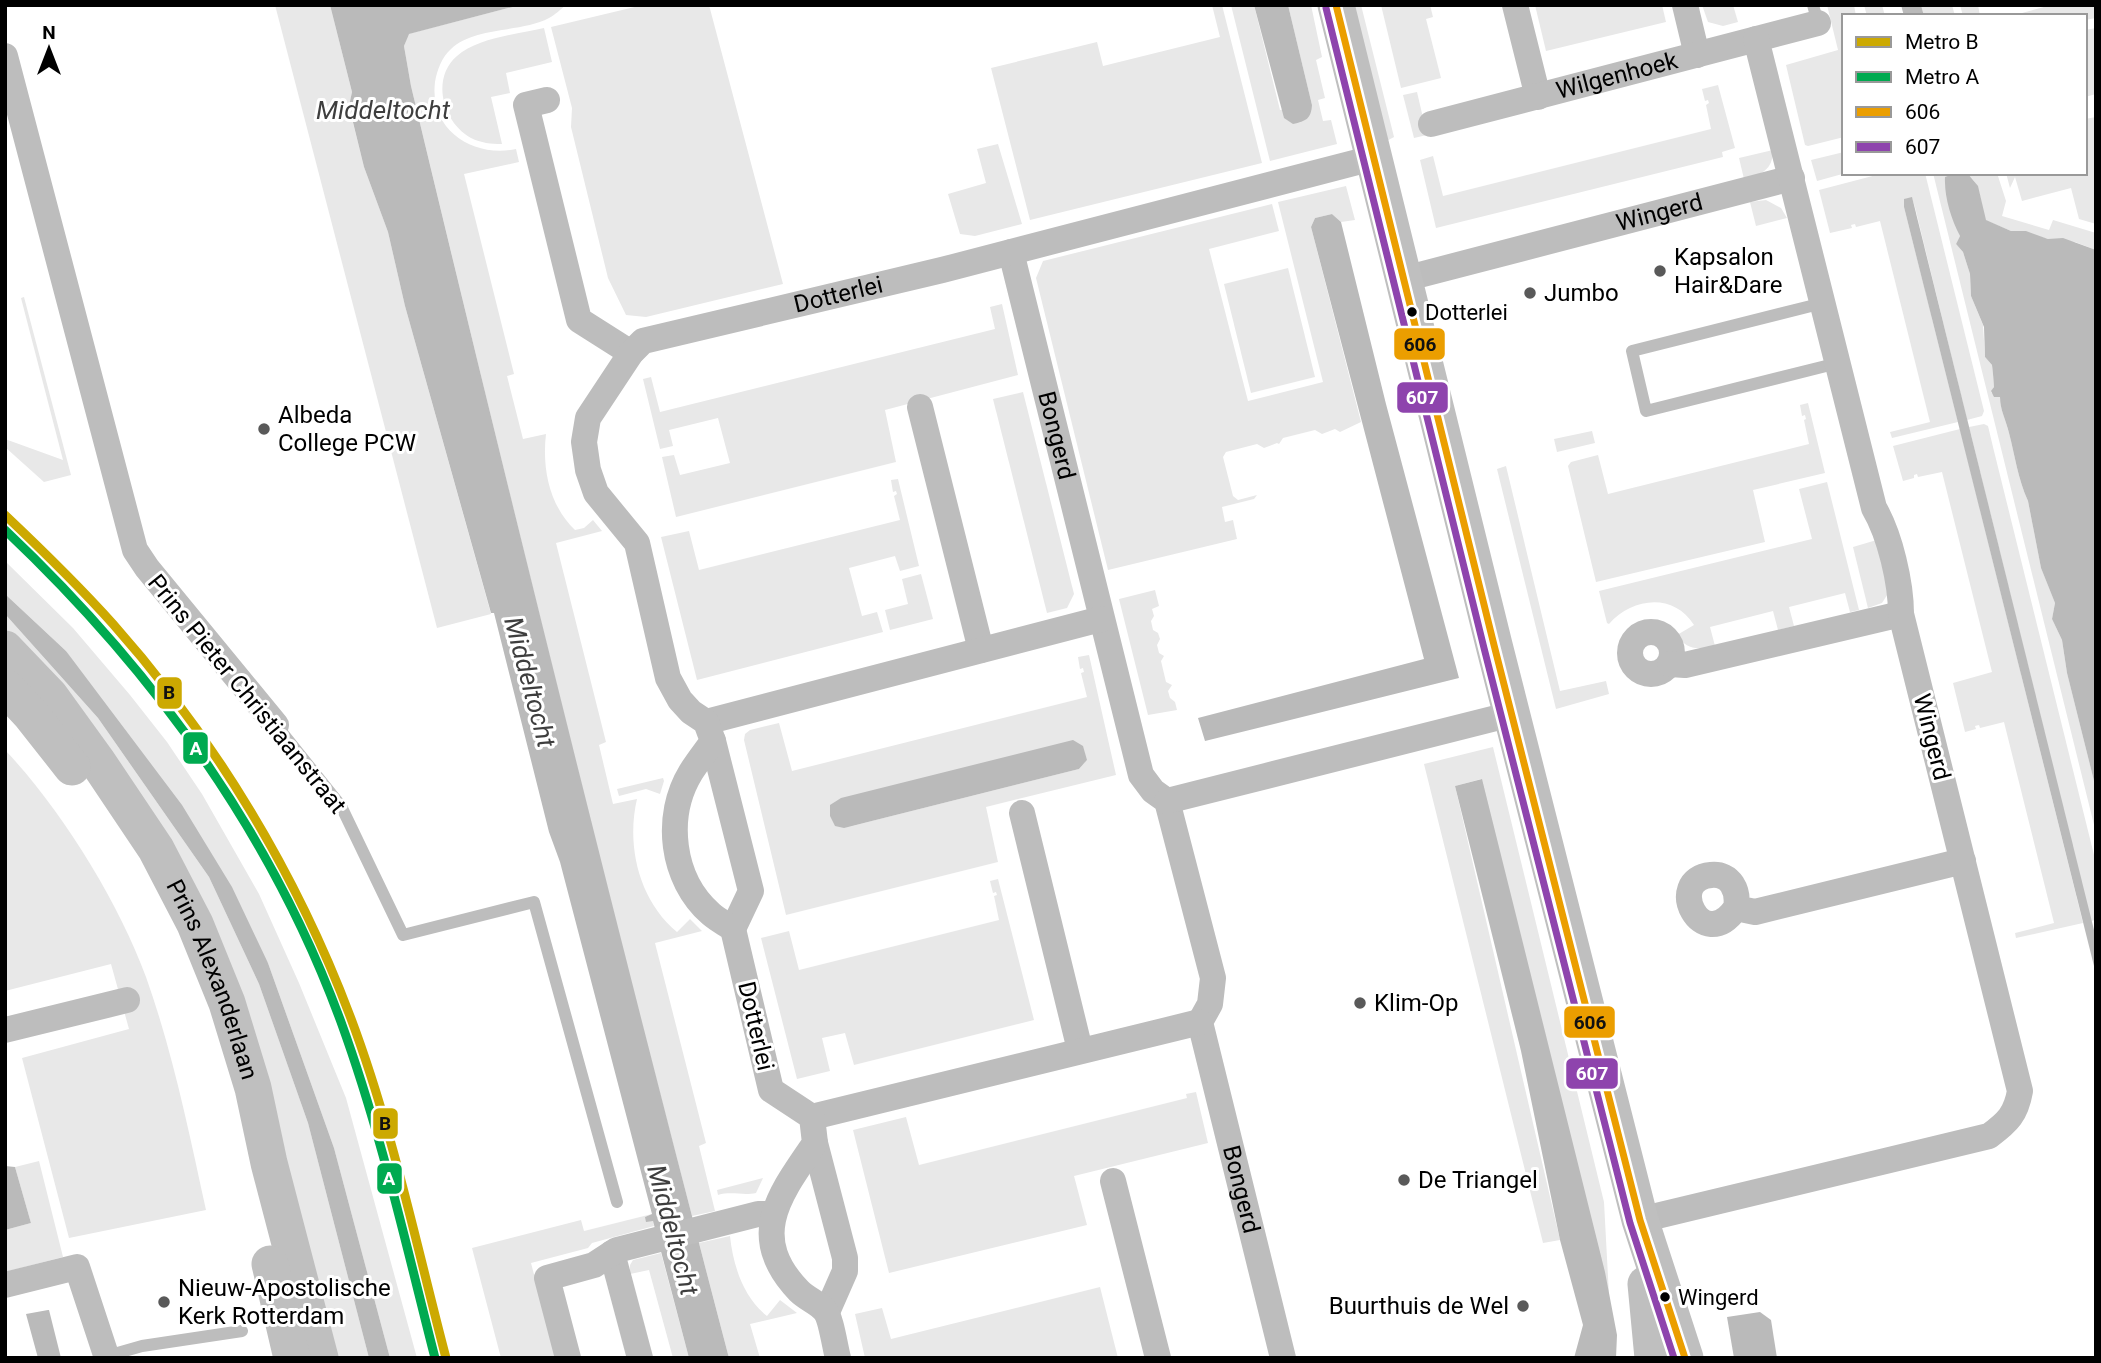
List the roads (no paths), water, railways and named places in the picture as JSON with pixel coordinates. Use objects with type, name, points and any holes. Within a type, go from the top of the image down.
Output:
[{"type":"street","points":[[1336,5],[1640,1220],[1685,1358]]},
{"type":"street","name":"Wilgenhoek","points":[[1515,5],[1538,97]]},
{"type":"street","name":"Wilgenhoek","points":[[1685,5],[1697,55]]},
{"type":"street","name":"Wilgenhoek","points":[[1431,124],[1756,39],[1815,14]]},
{"type":"street","points":[[1756,39],[1791,178]]},
{"type":"street","name":"Prins Pieter Christiaanstraat","points":[[5,56],[135,550],[276,725]]},
{"type":"street","points":[[547,100],[526,105],[579,320],[631,353]]},
{"type":"street","name":"Dotterlei","points":[[710,731],[680,700],[668,678],[636,543],[596,493],[588,470],[584,442],[589,418],[631,353],[643,341],[1011,252],[1373,158]]},
{"type":"street","name":"Wingerd","points":[[1404,279],[1791,178],[1874,508],[1883,523],[1901,596],[1901,614],[2020,1091],[2017,1109],[2004,1125],[1989,1136],[1640,1220]]},
{"type":"street","name":"Bongerd","points":[[1011,252],[1141,775],[1153,791],[1167,801]]},
{"type":"street","points":[[920,407],[981,650]]},
{"type":"street","points":[[1670,664],[1685,665],[1901,614]]},
{"type":"street","points":[[710,731],[751,891],[733,929],[710,913],[688,886],[677,858],[674,825],[680,798],[710,731],[981,650],[1101,619]]},
{"type":"street","name":"Prins Alexanderlaan","points":[[5,649],[50,696],[97,761],[156,849],[195,924],[227,1003],[253,1088],[269,1163],[320,1358]]},
{"type":"street","name":"Prins Alexanderlaan","points":[[5,687],[80,777],[122,838],[172,935],[204,1012],[234,1100],[292,1358]]},
{"type":"street","points":[[827,1312],[799,1291],[781,1268],[771,1241],[773,1214],[814,1130],[1080,1050],[1200,1021],[1210,1004],[1213,978],[1167,801],[1512,715]]},
{"type":"street","points":[[1022,813],[1080,1050]]},
{"type":"street","points":[[1736,908],[1755,912],[1962,861]]},
{"type":"street","name":"Dotterlei","points":[[733,929],[771,1090],[814,1130]]},
{"type":"street","points":[[5,1030],[127,1000]]},
{"type":"street","name":"Bongerd","points":[[1200,1021],[1283,1358]]},
{"type":"street","points":[[814,1130],[845,1258],[845,1271],[827,1312],[838,1358]]},
{"type":"street","points":[[1113,1181],[1158,1358]]},
{"type":"street","points":[[568,1358],[547,1278],[594,1265],[617,1250],[758,1214],[773,1214]]},
{"type":"street","points":[[1640,1220],[1653,1358]]},
{"type":"street","points":[[612,1253],[640,1358]]},
{"type":"street","points":[[5,1285],[78,1267],[107,1357]]},
{"type":"lane","points":[[1823,303],[1632,351],[1646,411],[1838,363]]},
{"type":"lane","name":"Prins Pieter Christiaanstraat","points":[[276,725],[341,806],[403,935],[534,902],[617,1202]]},
{"type":"lane","points":[[107,1357],[142,1346],[242,1331]]},
{"type":"water","name":"Middeltocht","points":[[330,5],[520,5],[409,34],[404,46],[411,86],[527,564],[729,1358],[689,1358],[653,1221],[646,1222],[645,1217],[652,1214],[560,862],[549,832],[494,613],[491,613],[405,306],[388,232],[364,167],[349,106],[352,92]]},
{"type":"water","points":[[1254,5],[1288,5],[1312,105],[1309,116],[1301,122],[1293,124],[1284,118]]},
{"type":"water","points":[[1901,5],[1921,5],[1923,14],[1903,14]]},
{"type":"water","points":[[1969,175],[1978,186],[1986,220],[2011,231],[2026,231],[2048,239],[2063,238],[2096,250],[2096,789],[2067,673],[2062,640],[2052,619],[2055,603],[2041,568],[2028,501],[2019,476],[2000,397],[1994,397],[1991,391],[1994,387],[1992,365],[1985,357],[1984,327],[1971,296],[1970,274],[1963,252],[1956,244],[1960,236],[1949,207],[1945,177]]},
{"type":"water","points":[[1912,197],[2096,938],[2096,974],[1904,207],[1904,199]]},
{"type":"water","points":[[1332,214],[1341,222],[1459,678],[1205,741],[1198,718],[1424,659],[1311,227],[1315,218]]},
{"type":"water","points":[[5,594],[66,651],[182,805],[232,887],[268,963],[334,1148],[390,1358],[369,1358],[308,1123],[259,984],[209,877],[98,718],[5,614]]},
{"type":"water","points":[[1073,740],[1083,746],[1087,760],[1079,769],[844,828],[835,826],[830,816],[830,805],[841,798]]},
{"type":"water","points":[[1482,779],[1605,1272],[1617,1335],[1616,1358],[1574,1358],[1583,1325],[1560,1240],[1521,1051],[1455,786]]},
{"type":"water","points":[[5,1166],[15,1167],[31,1223],[5,1230]]},
{"type":"water","points":[[49,1310],[61,1358],[38,1358],[26,1314]]},
{"type":"water","points":[[1760,1312],[1771,1320],[1777,1358],[1734,1358],[1727,1317]]},
{"type":"metro line","name":"B","points":[[5,515],[87,596],[150,668],[219,761],[278,859],[328,963],[365,1058],[391,1143],[446,1358]]},
{"type":"metro line","name":"A","points":[[5,530],[59,583],[157,696],[202,756],[243,819],[280,884],[312,952],[355,1063],[392,1189],[435,1358]]},
{"type":"place","name":"Kapsalon Hair&Dare","points":[[1660,271]]},
{"type":"place","name":"Jumbo","points":[[1530,293]]},
{"type":"place","name":"Dotterlei","points":[[1412,312]]},
{"type":"place","name":"Albeda College PCW","points":[[264,429]]},
{"type":"place","name":"Klim-Op","points":[[1360,1003]]},
{"type":"place","name":"De Triangel","points":[[1404,1180]]},
{"type":"place","name":"Wingerd","points":[[1665,1297]]},
{"type":"place","name":"Nieuw-Apostolische Kerk Rotterdam","points":[[164,1302]]},
{"type":"place","name":"Buurthuis de Wel","points":[[1523,1306]]}]
